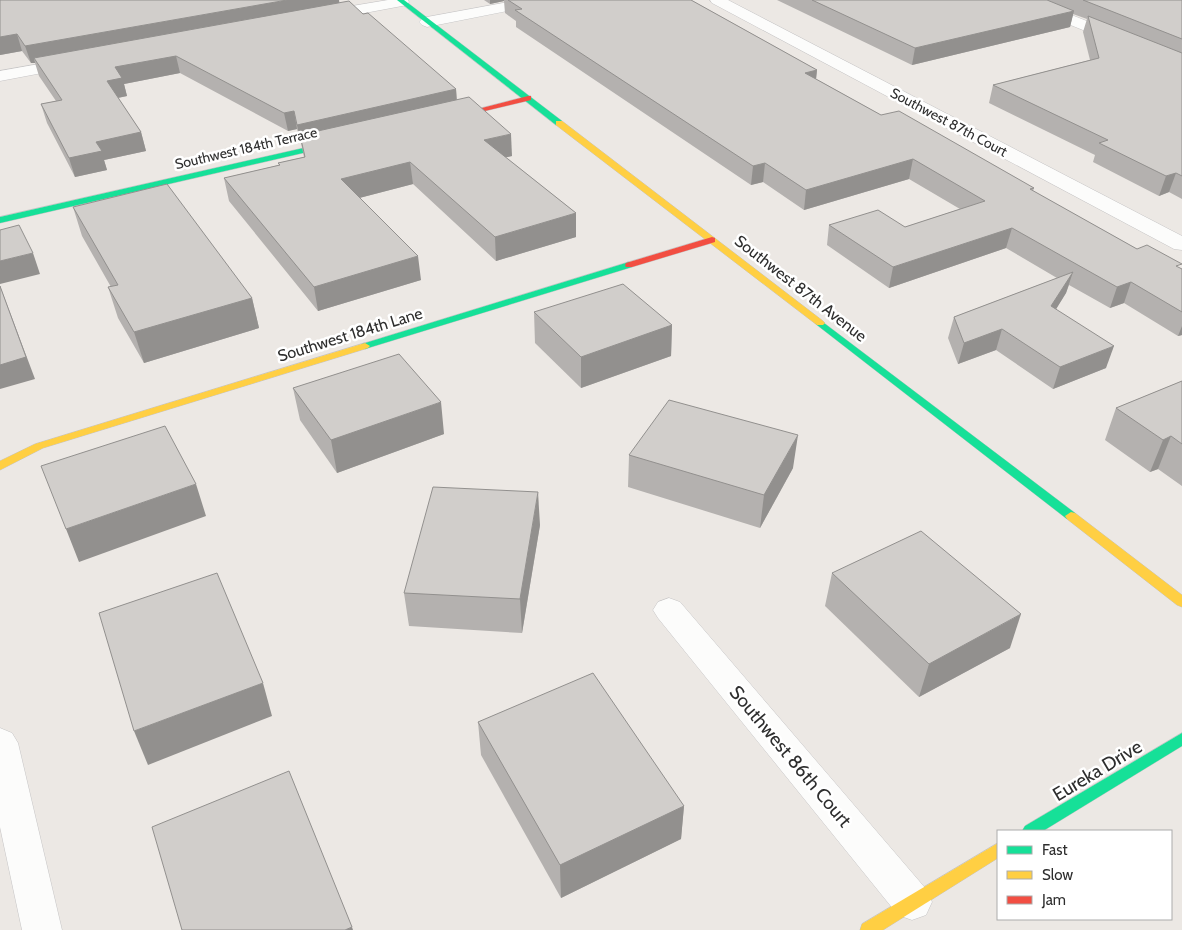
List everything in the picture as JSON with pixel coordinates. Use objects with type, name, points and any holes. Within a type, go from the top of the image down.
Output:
[{"type":"street","points":[[428,22],[542,0]]},
{"type":"street","name":"Southwest 87th Court","points":[[716,0],[1182,244]]},
{"type":"street","points":[[1021,0],[1182,65]]},
{"type":"street","points":[[312,18],[401,1]]},
{"type":"street","name":"Southwest 87th Avenue","points":[[401,1],[1182,602]]},
{"type":"street","points":[[0,76],[88,60]]},
{"type":"street","points":[[432,121],[528,98]]},
{"type":"street","name":"Southwest 184th Terrace","points":[[0,220],[355,139]]},
{"type":"street","name":"Southwest 184th Lane","points":[[0,466],[39,446],[73,435],[712,240]]},
{"type":"street","name":"Southwest 86th Court","points":[[669,610],[912,902]]},
{"type":"street","name":"Eureka Drive","points":[[1032,830],[1182,739]]},
{"type":"street","points":[[0,743],[42,930]]},
{"type":"street","points":[[868,930],[997,851]]},
{"type":"building","points":[[0,0],[287,0],[25,46],[17,34],[0,37]]},
{"type":"building","points":[[508,0],[691,0],[817,70],[805,73],[881,115],[899,111],[1034,188],[1030,189],[1137,249],[1147,245],[1182,264],[1176,266],[1182,269],[1182,312],[1131,282],[1117,287],[1012,228],[893,267],[829,225],[878,210],[905,227],[985,201],[913,159],[806,190],[765,163],[753,166],[515,10],[522,9]]},
{"type":"building","points":[[812,0],[1047,0],[1074,11],[915,48]]},
{"type":"building","points":[[1083,0],[1182,0],[1182,39]]},
{"type":"building","points":[[349,1],[363,14],[368,13],[456,89],[297,125],[294,111],[284,113],[176,56],[115,67],[122,78],[107,81],[141,132],[96,142],[102,151],[69,158],[41,104],[62,100],[34,58]]},
{"type":"building","points":[[1088,16],[1182,53],[1182,176],[1176,173],[1166,176],[1099,143],[1108,140],[993,85],[1099,58]]},
{"type":"building","points":[[469,97],[511,134],[484,140],[576,213],[495,237],[410,162],[341,179],[418,256],[314,287],[224,178],[305,157],[300,135]]},
{"type":"building","points":[[167,184],[252,298],[134,332],[108,287],[118,285],[73,207]]},
{"type":"building","points":[[19,225],[33,253],[0,261],[0,230]]},
{"type":"building","points":[[1073,272],[1051,306],[1114,346],[1060,367],[1002,329],[964,343],[954,317]]},
{"type":"building","points":[[623,284],[672,325],[581,357],[534,312]]},
{"type":"building","points":[[0,286],[26,357],[0,365]]},
{"type":"building","points":[[399,354],[441,402],[331,440],[293,388]]},
{"type":"building","points":[[1182,381],[1182,444],[1171,436],[1163,440],[1116,408]]},
{"type":"building","points":[[669,400],[798,435],[764,495],[629,455]]},
{"type":"building","points":[[165,426],[196,484],[66,529],[41,466]]},
{"type":"building","points":[[433,487],[538,492],[520,599],[404,593]]},
{"type":"building","points":[[921,531],[1021,614],[929,664],[832,573]]},
{"type":"building","points":[[217,573],[263,683],[134,731],[99,613]]},
{"type":"building","points":[[593,673],[684,806],[560,865],[478,722]]},
{"type":"building","points":[[289,771],[352,927],[345,930],[182,930],[152,827]]},
{"type":"traffic: fast","points":[[400,0],[559,123]]},
{"type":"traffic: fast","points":[[0,220],[339,142]]},
{"type":"traffic: fast","points":[[365,346],[629,265]]},
{"type":"traffic: fast","points":[[820,323],[1071,516]]},
{"type":"traffic: fast","points":[[1032,830],[1182,739]]},
{"type":"traffic: slow","points":[[559,123],[820,323]]},
{"type":"traffic: slow","points":[[0,466],[39,446],[365,346]]},
{"type":"traffic: slow","points":[[1071,516],[1182,602]]},
{"type":"traffic: slow","points":[[868,930],[997,851]]},
{"type":"traffic: jam","points":[[447,118],[528,98]]},
{"type":"traffic: jam","points":[[629,265],[712,240]]}]
